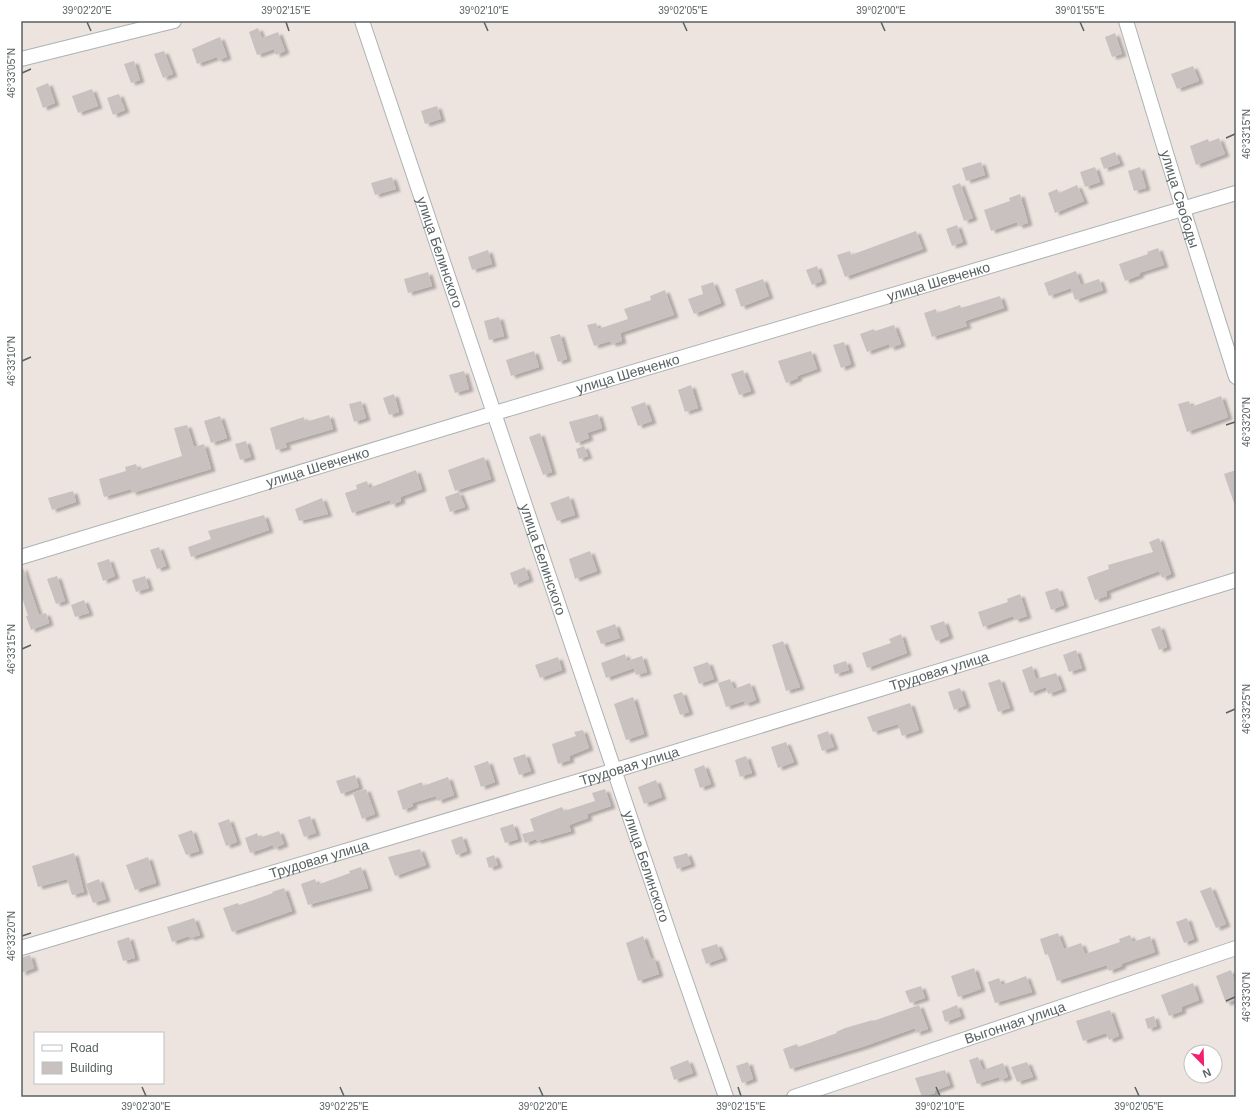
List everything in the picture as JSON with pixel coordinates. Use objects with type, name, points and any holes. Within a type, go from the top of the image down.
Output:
[{"type":"street","points":[[21,59],[174,21]]},
{"type":"street","name":"улица Белинского","points":[[362,21],[616,770],[671,940],[726,1097]]},
{"type":"street","name":"улица Свободы","points":[[1126,21],[1236,377]]},
{"type":"street","name":"улица Шевченко","points":[[21,557],[495,413],[1236,193]]},
{"type":"street","name":"Трудовая улица","points":[[21,948],[616,770],[1236,580]]},
{"type":"street","name":"Выгонная улица","points":[[794,1097],[1236,948]]},
{"type":"building","points":[[258,28],[262,38],[278,32],[285,51],[276,55],[274,49],[257,55],[249,32]]},
{"type":"building","points":[[1115,33],[1122,54],[1112,57],[1105,37]]},
{"type":"building","points":[[220,37],[227,57],[218,60],[217,57],[197,64],[192,49]]},
{"type":"building","points":[[164,51],[173,74],[163,78],[154,54]]},
{"type":"building","points":[[134,61],[140,80],[131,83],[124,64]]},
{"type":"building","points":[[1193,66],[1199,81],[1177,89],[1171,74]]},
{"type":"building","points":[[48,83],[55,103],[43,108],[36,88]]},
{"type":"building","points":[[92,89],[98,106],[78,113],[72,96]]},
{"type":"building","points":[[119,94],[125,110],[113,115],[107,98]]},
{"type":"building","points":[[437,106],[441,119],[425,124],[421,111]]},
{"type":"building","points":[[1219,138],[1225,154],[1196,165],[1190,146],[1208,139],[1209,142]]},
{"type":"building","points":[[1115,152],[1120,163],[1104,169],[1100,158]]},
{"type":"building","points":[[981,162],[985,175],[966,181],[962,168]]},
{"type":"building","points":[[1095,167],[1100,182],[1085,187],[1080,172]]},
{"type":"building","points":[[1140,167],[1146,188],[1134,191],[1128,171]]},
{"type":"building","points":[[392,177],[396,189],[375,195],[371,183]]},
{"type":"building","points":[[960,183],[973,218],[964,221],[952,186]]},
{"type":"building","points":[[1077,185],[1084,201],[1055,213],[1048,193],[1057,189],[1059,193]]},
{"type":"building","points":[[1020,194],[1028,223],[1018,226],[1017,222],[991,231],[984,210],[1010,201],[1009,198]]},
{"type":"building","points":[[957,225],[963,242],[952,246],[946,229]]},
{"type":"building","points":[[916,231],[923,249],[845,277],[837,255],[850,251],[851,255]]},
{"type":"building","points":[[1158,248],[1164,265],[1139,273],[1140,275],[1125,281],[1119,264],[1148,254],[1147,252]]},
{"type":"building","points":[[488,250],[492,264],[472,270],[468,257]]},
{"type":"building","points":[[817,266],[822,281],[812,285],[806,270]]},
{"type":"building","points":[[1076,271],[1081,285],[1099,279],[1103,290],[1075,300],[1071,288],[1049,296],[1044,283]]},
{"type":"building","points":[[428,272],[432,286],[408,293],[404,279]]},
{"type":"building","points":[[763,279],[769,296],[741,307],[735,289]]},
{"type":"building","points":[[713,282],[721,303],[694,314],[688,299],[703,294],[701,286]]},
{"type":"building","points":[[665,290],[674,315],[620,333],[622,341],[612,344],[610,341],[594,346],[587,325],[596,323],[598,329],[628,319],[624,309],[651,300],[650,296]]},
{"type":"building","points":[[1000,296],[1004,308],[965,321],[967,326],[932,337],[924,313],[936,309],[937,313],[960,305],[961,308]]},
{"type":"building","points":[[499,317],[504,336],[489,340],[484,321]]},
{"type":"building","points":[[894,325],[901,344],[890,348],[889,344],[867,352],[860,334],[874,329],[875,331]]},
{"type":"building","points":[[560,334],[567,359],[558,362],[550,337]]},
{"type":"building","points":[[844,342],[851,364],[841,368],[833,345]]},
{"type":"building","points":[[534,351],[539,367],[511,376],[506,360]]},
{"type":"building","points":[[811,351],[817,369],[797,376],[798,378],[786,383],[778,361]]},
{"type":"building","points":[[743,370],[751,391],[739,395],[731,374]]},
{"type":"building","points":[[464,371],[469,389],[455,393],[449,375]]},
{"type":"building","points":[[691,385],[698,408],[685,412],[678,390]]},
{"type":"building","points":[[394,394],[399,412],[389,415],[383,398]]},
{"type":"building","points":[[1221,396],[1228,417],[1187,432],[1178,404],[1189,401],[1191,407]]},
{"type":"building","points":[[361,401],[366,418],[354,422],[349,404]]},
{"type":"building","points":[[645,402],[652,421],[638,426],[631,407]]},
{"type":"building","points":[[598,414],[602,428],[587,433],[589,438],[576,443],[569,422]]},
{"type":"building","points":[[329,415],[333,429],[285,443],[287,447],[276,450],[270,428],[304,417],[305,422]]},
{"type":"building","points":[[220,416],[227,438],[211,443],[204,421]]},
{"type":"building","points":[[187,425],[194,447],[204,444],[211,469],[132,493],[131,489],[104,497],[99,479],[126,471],[125,467],[136,464],[138,470],[182,456],[174,428]]},
{"type":"building","points":[[540,433],[552,472],[543,475],[529,437]]},
{"type":"building","points":[[246,441],[251,457],[240,460],[235,444]]},
{"type":"building","points":[[584,446],[588,456],[579,459],[576,449]]},
{"type":"building","points":[[484,457],[491,479],[455,491],[448,470]]},
{"type":"building","points":[[416,470],[422,489],[400,497],[401,501],[391,505],[390,500],[352,513],[345,493],[357,489],[356,485],[367,481],[369,488]]},
{"type":"building","points":[[1236,470],[1236,503],[1234,503],[1224,474]]},
{"type":"building","points":[[73,491],[76,502],[52,510],[48,498]]},
{"type":"building","points":[[459,492],[465,507],[450,512],[445,497]]},
{"type":"building","points":[[569,496],[575,515],[557,521],[550,503]]},
{"type":"building","points":[[322,498],[328,514],[299,521],[295,509]]},
{"type":"building","points":[[264,515],[269,530],[191,557],[188,547],[211,539],[208,531]]},
{"type":"building","points":[[1159,538],[1171,574],[1162,578],[1159,571],[1106,591],[1107,596],[1095,600],[1087,577],[1109,569],[1108,565],[1153,552],[1149,542]]},
{"type":"building","points":[[159,547],[166,566],[157,569],[150,550]]},
{"type":"building","points":[[590,551],[597,571],[575,579],[569,559]]},
{"type":"building","points":[[109,559],[115,576],[103,581],[97,563]]},
{"type":"building","points":[[525,567],[529,579],[514,585],[510,573]]},
{"type":"building","points":[[21,568],[23,568],[39,615],[46,613],[49,623],[31,630],[21,594]]},
{"type":"building","points":[[57,576],[65,601],[56,604],[47,579]]},
{"type":"building","points":[[145,576],[149,588],[136,592],[132,580]]},
{"type":"building","points":[[1058,588],[1064,605],[1051,610],[1045,592]]},
{"type":"building","points":[[1020,594],[1027,616],[1015,620],[1013,616],[983,627],[978,612],[1008,602],[1007,599]]},
{"type":"building","points":[[84,600],[89,613],[75,617],[71,605]]},
{"type":"building","points":[[944,621],[949,636],[936,641],[930,626]]},
{"type":"building","points":[[615,624],[620,638],[601,644],[596,631]]},
{"type":"building","points":[[1160,626],[1167,647],[1159,650],[1151,629]]},
{"type":"building","points":[[901,634],[907,653],[867,668],[862,653],[891,643],[889,639]]},
{"type":"building","points":[[783,641],[800,687],[786,691],[772,645]]},
{"type":"building","points":[[1076,650],[1082,668],[1069,672],[1063,655]]},
{"type":"building","points":[[625,654],[627,661],[642,656],[647,672],[636,675],[634,668],[606,678],[601,663]]},
{"type":"building","points":[[558,657],[562,670],[540,678],[535,665]]},
{"type":"building","points":[[846,661],[849,670],[835,674],[833,665]]},
{"type":"building","points":[[708,662],[714,679],[699,684],[693,667]]},
{"type":"building","points":[[1032,666],[1036,679],[1056,673],[1062,689],[1048,694],[1046,687],[1030,693],[1022,670]]},
{"type":"building","points":[[730,679],[734,689],[750,683],[756,700],[745,704],[744,701],[726,707],[718,683]]},
{"type":"building","points":[[1000,679],[1010,708],[998,712],[988,683]]},
{"type":"building","points":[[960,688],[966,705],[954,710],[948,692]]},
{"type":"building","points":[[682,692],[689,712],[680,715],[673,695]]},
{"type":"building","points":[[633,697],[644,734],[626,740],[614,704]]},
{"type":"building","points":[[910,703],[919,730],[902,736],[898,724],[873,732],[867,717]]},
{"type":"building","points":[[583,730],[589,748],[569,756],[570,760],[558,764],[552,744],[576,736],[574,732]]},
{"type":"building","points":[[828,731],[834,747],[822,751],[817,735]]},
{"type":"building","points":[[786,742],[794,762],[778,768],[771,747]]},
{"type":"building","points":[[525,754],[531,771],[519,775],[513,758]]},
{"type":"building","points":[[746,756],[752,773],[740,777],[735,760]]},
{"type":"building","points":[[488,761],[495,782],[481,787],[474,766]]},
{"type":"building","points":[[704,765],[711,784],[700,788],[694,769]]},
{"type":"building","points":[[355,775],[359,787],[341,794],[336,781]]},
{"type":"building","points":[[448,777],[454,795],[438,801],[436,796],[412,803],[413,806],[403,810],[397,791],[422,782],[423,786]]},
{"type":"building","points":[[656,780],[662,797],[644,804],[638,787]]},
{"type":"building","points":[[366,789],[375,814],[362,819],[353,793]]},
{"type":"building","points":[[605,789],[611,806],[587,814],[588,818],[569,825],[571,831],[525,843],[522,834],[534,831],[530,819],[562,807],[564,811],[595,801],[592,793]]},
{"type":"building","points":[[310,816],[316,833],[304,837],[298,820]]},
{"type":"building","points":[[229,819],[237,842],[226,846],[218,823]]},
{"type":"building","points":[[513,824],[518,839],[505,843],[500,828]]},
{"type":"building","points":[[192,830],[199,851],[186,855],[178,835]]},
{"type":"building","points":[[279,831],[284,844],[274,848],[273,845],[250,853],[245,838],[257,833],[259,838]]},
{"type":"building","points":[[462,836],[467,851],[456,855],[451,840]]},
{"type":"building","points":[[420,849],[426,865],[395,876],[388,857]]},
{"type":"building","points":[[74,853],[84,892],[72,895],[67,879],[38,887],[32,866]]},
{"type":"building","points":[[687,853],[691,864],[677,869],[673,857]]},
{"type":"building","points":[[494,855],[498,865],[489,868],[486,858]]},
{"type":"building","points":[[148,857],[156,883],[135,890],[126,865]]},
{"type":"building","points":[[361,867],[368,888],[308,905],[301,884],[315,879],[317,885],[350,873],[349,871]]},
{"type":"building","points":[[99,879],[106,899],[93,903],[86,884]]},
{"type":"building","points":[[1211,887],[1226,924],[1216,928],[1200,891]]},
{"type":"building","points":[[284,888],[292,911],[232,932],[223,908],[238,903],[239,905]]},
{"type":"building","points":[[194,918],[200,935],[190,938],[189,936],[172,942],[167,927]]},
{"type":"building","points":[[1187,918],[1194,939],[1184,943],[1176,922]]},
{"type":"building","points":[[1058,933],[1064,949],[1081,943],[1085,954],[1120,942],[1119,939],[1130,935],[1133,942],[1150,936],[1155,952],[1121,964],[1122,966],[1109,971],[1107,965],[1057,981],[1048,954],[1045,955],[1040,939]]},
{"type":"building","points":[[643,936],[651,959],[654,958],[659,974],[638,981],[626,943]]},
{"type":"building","points":[[129,937],[135,958],[123,961],[117,941]]},
{"type":"building","points":[[717,944],[723,958],[706,964],[701,949]]},
{"type":"building","points":[[30,955],[34,968],[21,973],[21,958]]},
{"type":"building","points":[[974,968],[981,989],[958,997],[951,976]]},
{"type":"building","points":[[1231,970],[1236,985],[1236,1000],[1226,1003],[1216,976]]},
{"type":"building","points":[[1026,976],[1032,992],[995,1003],[988,982],[999,978],[1002,985]]},
{"type":"building","points":[[1193,983],[1199,1000],[1181,1007],[1182,1011],[1169,1016],[1161,995]]},
{"type":"building","points":[[921,986],[925,998],[910,1003],[905,991]]},
{"type":"building","points":[[919,1005],[928,1029],[916,1033],[915,1028],[865,1046],[790,1069],[783,1049],[797,1044],[798,1047],[837,1033],[836,1032],[845,1028],[873,1021]]},
{"type":"building","points":[[957,1005],[961,1016],[945,1022],[942,1011]]},
{"type":"building","points":[[1110,1010],[1119,1036],[1109,1040],[1106,1033],[1083,1041],[1076,1021]]},
{"type":"building","points":[[1154,1016],[1157,1026],[1148,1029],[1145,1019]]},
{"type":"building","points":[[978,1057],[983,1070],[1003,1063],[1008,1077],[1000,1080],[999,1077],[977,1084],[969,1060]]},
{"type":"building","points":[[688,1060],[693,1073],[674,1080],[670,1067]]},
{"type":"building","points":[[748,1062],[753,1079],[742,1083],[736,1066]]},
{"type":"building","points":[[1027,1062],[1033,1077],[1017,1082],[1011,1067]]},
{"type":"building","points":[[945,1070],[950,1085],[934,1091],[935,1093],[922,1097],[915,1078]]}]
